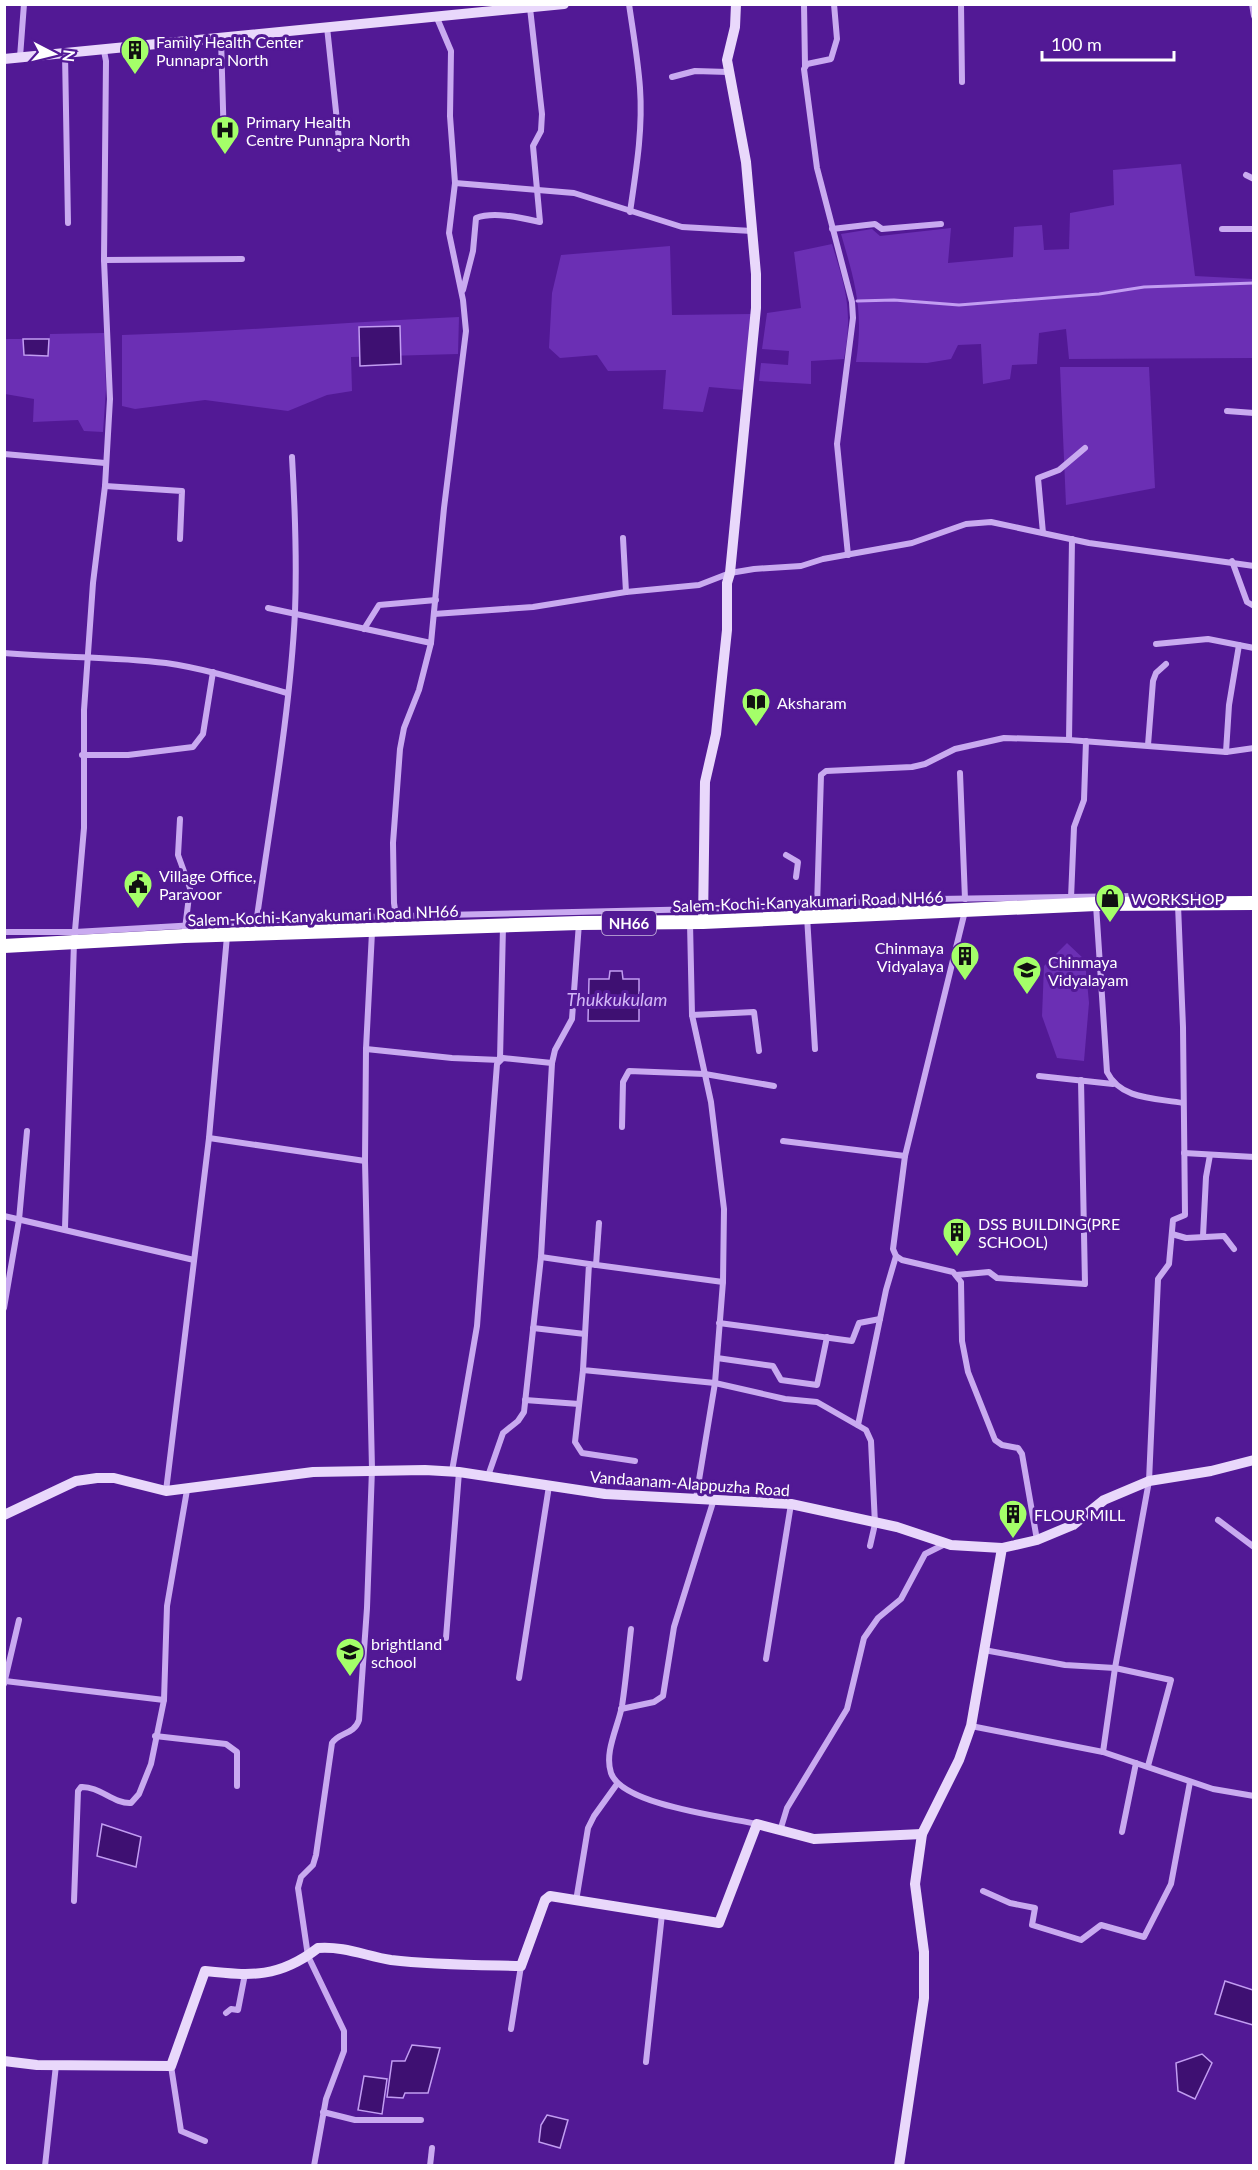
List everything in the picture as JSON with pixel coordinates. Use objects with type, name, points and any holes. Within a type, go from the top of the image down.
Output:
[{"type":"highway","name":"Salem-Kochi-Kanyakumari Road NH66","points":[[4,946],[74,937],[185,931],[227,936],[255,928],[372,932],[397,922],[503,925],[965,905],[1254,903]]},
{"type":"main road","points":[[4,59],[437,18],[486,9],[530,8],[564,4]]},
{"type":"main road","points":[[699,917],[705,782],[716,734],[727,630],[727,583],[730,573],[756,308],[746,162],[738,112],[728,72],[727,51],[735,27],[736,4]]},
{"type":"main road","name":"Vandaanam-Alappuzha Road","points":[[4,1515],[76,1480],[114,1478],[166,1491],[313,1472],[372,1469],[456,1472],[549,1486],[664,1499],[696,1498],[791,1504],[826,1510],[874,1524],[897,1527],[946,1544],[1002,1548],[1037,1540],[1073,1525],[1104,1500],[1149,1481],[1211,1472],[1254,1460]]},
{"type":"main road","points":[[899,2166],[924,1998],[924,1952],[915,1884],[922,1834],[959,1760],[971,1726],[1002,1548]]},
{"type":"main road","points":[[4,2061],[56,2065],[171,2066],[205,1971],[245,1974],[274,1972],[298,1963],[318,1948],[331,1947],[419,1963],[521,1966],[545,1900],[550,1896],[719,1923],[723,1918],[757,1824],[814,1839],[922,1834]]},
{"type":"street","points":[[20,57],[24,4]]},
{"type":"street","points":[[629,4],[640,88],[639,151],[630,212]]},
{"type":"street","points":[[804,4],[805,66],[817,168],[850,290],[853,318],[837,444],[848,555]]},
{"type":"street","points":[[805,66],[831,58],[837,39],[834,4]]},
{"type":"street","points":[[961,4],[962,82]]},
{"type":"street","points":[[1252,4],[1254,16]]},
{"type":"street","points":[[462,293],[473,251],[476,218],[482,216],[520,218],[540,222],[534,146],[543,124],[530,8]]},
{"type":"street","points":[[397,922],[393,843],[400,749],[404,728],[419,690],[431,643],[444,508],[466,331],[462,293],[449,233],[454,183],[450,116],[451,51],[437,18]]},
{"type":"street","points":[[327,27],[340,149]]},
{"type":"street","points":[[221,39],[224,142]]},
{"type":"street","points":[[65,1228],[74,937],[83,862],[82,755],[93,583],[105,486],[110,399],[104,260],[106,61],[104,51]]},
{"type":"street","points":[[65,54],[68,223]]},
{"type":"street","points":[[672,77],[695,71],[728,72]]},
{"type":"street","points":[[1246,175],[1254,179]]},
{"type":"street","points":[[454,183],[574,193],[682,227],[752,231]]},
{"type":"street","points":[[832,229],[875,224],[882,229],[941,224]]},
{"type":"street","points":[[1222,229],[1254,229]]},
{"type":"street","points":[[104,260],[242,259]]},
{"type":"street","points":[[1227,411],[1254,413]]},
{"type":"street","points":[[1042,533],[1038,478],[1059,470],[1085,448]]},
{"type":"street","points":[[4,454],[105,463]]},
{"type":"street","points":[[255,928],[295,615],[296,550],[292,457]]},
{"type":"street","points":[[105,486],[182,490],[180,539]]},
{"type":"street","points":[[434,614],[533,607],[626,592],[699,585],[730,573],[801,566],[912,543],[966,524],[980,522],[991,522],[1072,539],[1254,566]]},
{"type":"street","points":[[622,538],[626,592]]},
{"type":"street","points":[[1069,740],[1072,539]]},
{"type":"street","points":[[1232,561],[1247,602],[1254,606]]},
{"type":"street","points":[[364,629],[379,605],[436,600]]},
{"type":"street","points":[[268,608],[431,643]]},
{"type":"street","points":[[1156,645],[1208,639],[1254,648]]},
{"type":"street","points":[[1226,752],[1229,705],[1239,645]]},
{"type":"street","points":[[4,653],[88,656],[166,663],[213,672],[286,693]]},
{"type":"street","points":[[1148,745],[1153,681],[1156,673],[1167,664]]},
{"type":"street","points":[[82,755],[128,755],[193,747],[203,734],[213,672]]},
{"type":"street","points":[[815,1048],[814,912],[823,772],[912,767],[925,764],[955,749],[1004,738],[1086,741],[1226,752],[1254,748]]},
{"type":"street","points":[[1071,898],[1074,827],[1084,800],[1086,741]]},
{"type":"street","points":[[858,1425],[880,1318],[896,1256],[893,1249],[905,1156],[965,905],[960,773]]},
{"type":"street","points":[[180,819],[178,855],[190,888],[185,931],[397,922],[699,917],[692,1015],[705,1074],[724,1209],[723,1282],[715,1383],[696,1498]]},
{"type":"street","points":[[786,855],[798,862],[796,877]]},
{"type":"street","points":[[965,905],[1071,898],[1204,895],[1225,905]]},
{"type":"street","points":[[1096,904],[1107,1072],[1113,1084],[1121,1091],[1183,1103]]},
{"type":"street","points":[[1103,1752],[1115,1668],[1149,1481],[1158,1279],[1169,1264],[1173,1220],[1185,1215],[1183,1027],[1178,905]]},
{"type":"street","points":[[488,1476],[499,1440],[507,1429],[522,1416],[525,1400],[541,1257],[552,1063],[555,1050],[572,1019],[579,923]]},
{"type":"street","points":[[446,1638],[456,1472],[477,1326],[500,1060],[503,925]]},
{"type":"street","points":[[4,932],[74,937]]},
{"type":"street","points":[[314,2166],[323,2112],[344,2051],[344,2031],[308,1956],[299,1882],[313,1865],[316,1855],[332,1743],[334,1739],[352,1731],[359,1720],[368,1608],[372,1469],[364,1161],[366,1049],[372,932]]},
{"type":"street","points":[[166,1491],[209,1138],[227,936]]},
{"type":"street","points":[[692,1015],[754,1012],[759,1051]]},
{"type":"street","points":[[366,1049],[452,1058],[500,1060],[503,1058],[552,1063]]},
{"type":"street","points":[[622,1127],[623,1082],[629,1071],[705,1074],[774,1086]]},
{"type":"street","points":[[1039,1076],[1113,1084]]},
{"type":"street","points":[[896,1256],[956,1275],[989,1272],[997,1278],[1085,1284],[1081,1080]]},
{"type":"street","points":[[4,1308],[19,1220],[27,1131]]},
{"type":"street","points":[[209,1138],[364,1161]]},
{"type":"street","points":[[783,1141],[905,1156]]},
{"type":"street","points":[[1184,1153],[1254,1157]]},
{"type":"street","points":[[1203,1236],[1206,1177],[1210,1155]]},
{"type":"street","points":[[4,1216],[65,1228],[194,1260]]},
{"type":"street","points":[[599,1223],[585,1334],[575,1442],[582,1453],[635,1461]]},
{"type":"street","points":[[1172,1234],[1186,1238],[1224,1236],[1234,1249]]},
{"type":"street","points":[[541,1257],[723,1282]]},
{"type":"street","points":[[956,1275],[961,1282],[962,1341],[968,1372],[995,1440],[1002,1445],[1018,1448],[1022,1454],[1037,1540]]},
{"type":"street","points":[[720,1323],[852,1341],[859,1323],[880,1318]]},
{"type":"street","points":[[533,1328],[585,1334]]},
{"type":"street","points":[[717,1358],[773,1366],[781,1380],[817,1385],[827,1337]]},
{"type":"street","points":[[583,1370],[715,1383],[785,1399],[817,1402],[858,1425],[866,1430],[871,1441],[874,1524],[870,1546]]},
{"type":"street","points":[[525,1400],[579,1404]]},
{"type":"street","points":[[519,1678],[549,1486]]},
{"type":"street","points":[[74,1901],[78,1791],[81,1787],[89,1787],[126,1803],[134,1802],[151,1764],[164,1700],[167,1606],[187,1490]]},
{"type":"street","points":[[621,1708],[654,1702],[663,1696],[674,1627],[714,1499]]},
{"type":"street","points":[[766,1659],[791,1504]]},
{"type":"street","points":[[1218,1520],[1254,1547]]},
{"type":"street","points":[[780,1831],[787,1808],[847,1709],[864,1638],[878,1618],[901,1599],[925,1554],[946,1544]]},
{"type":"street","points":[[19,1620],[5,1682],[164,1700]]},
{"type":"street","points":[[631,1629],[621,1708],[609,1755],[610,1772],[617,1784],[633,1795],[651,1801],[757,1824]]},
{"type":"street","points":[[984,1650],[1065,1665],[1115,1668],[1171,1680],[1148,1766]]},
{"type":"street","points":[[971,1726],[1103,1752],[1190,1782],[1254,1796]]},
{"type":"street","points":[[155,1737],[226,1744],[237,1752],[237,1786]]},
{"type":"street","points":[[1122,1832],[1136,1763]]},
{"type":"street","points":[[983,1891],[1010,1903],[1035,1908],[1032,1925],[1081,1940],[1101,1925],[1144,1937],[1171,1884],[1190,1782]]},
{"type":"street","points":[[576,1901],[588,1828],[617,1784]]},
{"type":"street","points":[[646,2061],[662,1914]]},
{"type":"street","points":[[511,2029],[521,1966]]},
{"type":"street","points":[[226,2013],[231,2009],[238,2010],[245,1974]]},
{"type":"street","points":[[45,2166],[56,2065]]},
{"type":"street","points":[[171,2066],[177,2123],[181,2131],[205,2142]]},
{"type":"street","points":[[323,2112],[355,2120],[421,2120]]},
{"type":"street","points":[[430,2166],[432,2148]]},
{"type":"shaded area","points":[[1181,164],[1195,276],[1253,279],[1253,358],[1069,359],[1066,329],[1039,333],[1037,364],[1012,365],[1010,379],[983,384],[981,344],[958,345],[951,359],[927,363],[856,362],[859,327],[857,297],[841,234],[872,229],[880,236],[951,228],[948,263],[1013,257],[1014,227],[1042,225],[1044,250],[1069,249],[1070,213],[1114,205],[1113,170]]},
{"type":"shaded area","points":[[832,244],[847,300],[848,327],[844,359],[811,361],[811,384],[759,381],[761,363],[788,365],[789,351],[762,349],[767,313],[801,308],[794,252]]},
{"type":"shaded area","points":[[670,246],[672,315],[751,314],[744,390],[709,387],[703,412],[663,409],[666,370],[608,371],[597,355],[560,358],[549,348],[552,293],[561,255]]},
{"type":"shaded area","points":[[459,317],[458,354],[351,357],[352,391],[327,395],[288,411],[205,400],[135,409],[122,406],[122,335]]},
{"type":"shaded area","points":[[104,333],[106,389],[103,432],[84,431],[78,420],[33,422],[34,399],[5,394],[4,339],[23,339],[24,355],[48,356],[50,334]]},
{"type":"shaded area","points":[[1060,367],[1149,367],[1155,488],[1066,505]]},
{"type":"shaded area","points":[[1067,943],[1085,960],[1089,1003],[1084,1061],[1057,1058],[1042,1016],[1044,966]]},
{"type":"water","points":[[400,326],[401,364],[360,366],[359,327]]},
{"type":"water","points":[[23,339],[49,339],[48,356],[24,355]]},
{"type":"water","name":"Thukkukulam","points":[[610,971],[622,971],[623,979],[639,979],[639,1021],[588,1021],[589,979],[609,979]]},
{"type":"water","points":[[102,1824],[141,1837],[136,1867],[97,1856]]},
{"type":"water","points":[[1225,1981],[1253,1990],[1253,2025],[1215,2014]]},
{"type":"water","points":[[412,2045],[440,2048],[428,2093],[405,2093],[403,2098],[387,2097],[392,2061],[405,2061]]},
{"type":"water","points":[[1202,2054],[1212,2063],[1195,2099],[1178,2091],[1176,2063]]},
{"type":"water","points":[[364,2076],[387,2079],[382,2114],[358,2110]]},
{"type":"water","points":[[547,2115],[568,2120],[560,2148],[539,2142],[541,2125]]},
{"type":"waterway","points":[[857,301],[894,300],[959,305],[1099,294],[1144,287],[1254,283]]},
{"type":"place","name":"Family Health Center Punnapra North","points":[[135,76]]},
{"type":"place","name":"Primary Health Centre Punnapra North","points":[[225,156]]},
{"type":"place","name":"Aksharam","points":[[756,728]]},
{"type":"place","name":"Village Office, Paravoor","points":[[138,910]]},
{"type":"place","name":"WORKSHOP","points":[[1110,924]]},
{"type":"place","name":"Chinmaya Vidyalaya","points":[[965,982]]},
{"type":"place","name":"Chinmaya Vidyalayam","points":[[1027,996]]},
{"type":"place","name":"DSS BUILDING(PRE SCHOOL)","points":[[957,1258]]},
{"type":"place","name":"FLOUR MILL","points":[[1013,1540]]},
{"type":"place","name":"brightland school","points":[[350,1678]]}]
